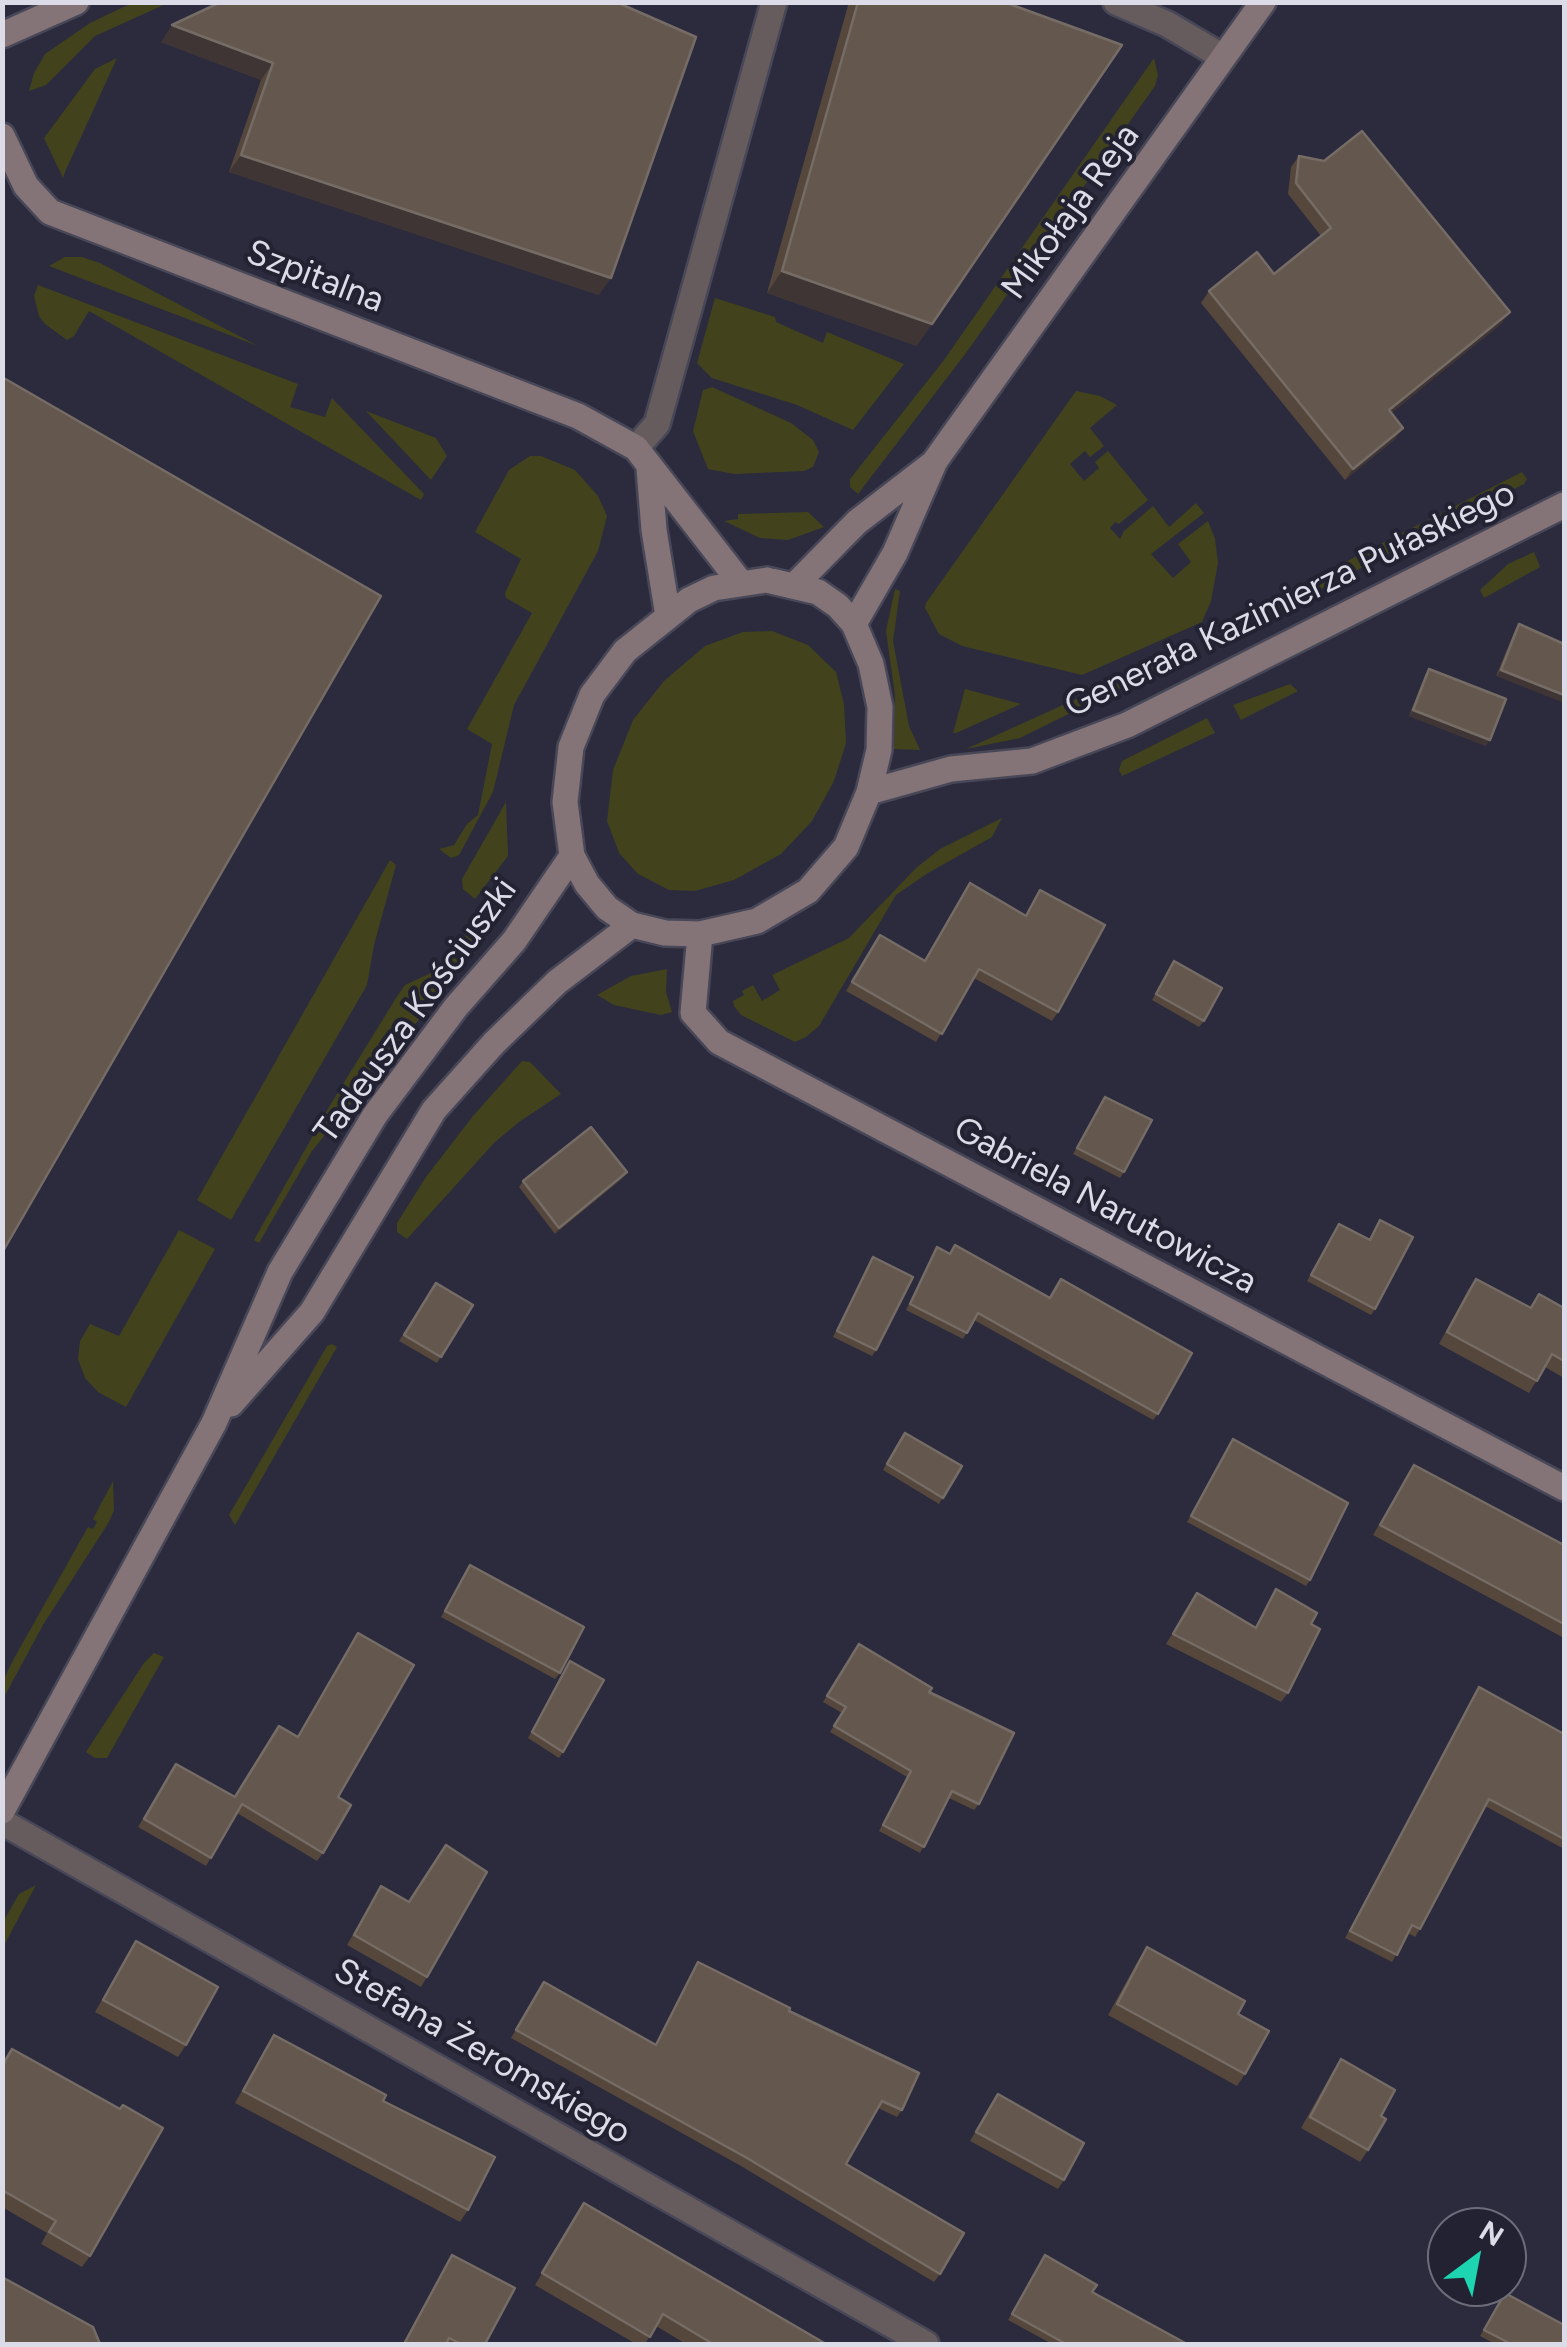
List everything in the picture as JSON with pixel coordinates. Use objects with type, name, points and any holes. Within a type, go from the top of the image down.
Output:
[{"type":"street","points":[[4,42],[76,2]]},
{"type":"street","points":[[668,616],[642,458],[656,424],[774,2]]},
{"type":"street","points":[[1116,2],[1167,24],[1223,57]]},
{"type":"street","name":"Mikołaja Reja","points":[[936,462],[1263,2]]},
{"type":"street","name":"Szpitalna","points":[[2,136],[26,186],[50,212],[578,416],[642,458],[740,582]]},
{"type":"street","points":[[794,586],[857,522],[936,462]]},
{"type":"street","points":[[854,624],[895,553],[936,462]]},
{"type":"street","name":"Generała Kazimierza Pułaskiego","points":[[869,792],[951,770],[1032,760],[1127,725],[1564,505]]},
{"type":"street","points":[[768,580],[794,586],[818,592],[854,624],[871,664],[880,706],[880,750],[869,792],[846,847],[808,891],[757,921],[700,934],[632,925],[607,908],[587,884],[572,856],[564,802],[571,747],[592,696],[625,651],[702,594],[740,582],[768,580]]},
{"type":"street","name":"Tadeusza Kościuszki","points":[[2,1811],[214,1423],[280,1272],[375,1115],[456,1007],[514,941],[572,856]]},
{"type":"street","name":"Tadeusza Kościuszki","points":[[214,1423],[312,1312],[434,1110],[494,1043],[557,982],[632,925]]},
{"type":"street","name":"Gabriela Narutowicza","points":[[700,934],[693,1013],[719,1042],[1564,1488]]},
{"type":"street","name":"Stefana Żeromskiego","points":[[2,1822],[926,2344]]},
{"type":"shaded area","points":[[134,2],[168,3],[95,36],[46,85],[29,91],[45,54],[90,23]]},
{"type":"shaded area","points":[[117,58],[63,178],[44,138],[95,69]]},
{"type":"shaded area","points":[[1154,58],[1158,75],[1155,86],[966,353],[858,494],[850,487],[850,479],[944,360]]},
{"type":"shaded area","points":[[65,257],[100,263],[258,346],[49,266]]},
{"type":"shaded area","points":[[38,285],[298,384],[290,407],[325,417],[332,398],[424,494],[421,500],[89,311],[74,336],[67,340],[39,316],[34,296]]},
{"type":"shaded area","points":[[715,298],[775,317],[776,322],[823,343],[827,332],[904,364],[853,430],[797,405],[712,378],[697,363]]},
{"type":"shaded area","points":[[712,387],[791,423],[813,440],[819,452],[813,467],[804,471],[734,474],[708,469],[693,431],[703,390]]},
{"type":"shaded area","points":[[1076,391],[1100,396],[1117,405],[1090,428],[1104,446],[1090,457],[1085,451],[1070,464],[1084,481],[1099,468],[1095,462],[1108,451],[1148,500],[1110,528],[1120,539],[1153,506],[1169,527],[1196,503],[1204,513],[1151,554],[1173,578],[1191,562],[1178,544],[1208,521],[1218,563],[1211,601],[1202,622],[1082,675],[962,646],[939,634],[925,608]]},
{"type":"shaded area","points":[[366,411],[436,438],[447,456],[431,480]]},
{"type":"shaded area","points":[[530,456],[541,456],[575,470],[598,496],[607,516],[598,551],[514,705],[493,792],[459,855],[451,858],[439,849],[454,845],[478,815],[492,744],[467,729],[532,613],[506,598],[521,559],[475,532],[509,470]]},
{"type":"shaded area","points":[[1522,472],[1527,479],[1524,484],[1259,621],[1248,618],[1249,611]]},
{"type":"shaded area","points":[[808,512],[824,527],[788,540],[760,538],[724,521],[738,519],[738,514]]},
{"type":"shaded area","points":[[1534,552],[1540,567],[1484,598],[1480,590],[1508,564]]},
{"type":"shaded area","points":[[895,589],[900,591],[893,641],[909,726],[920,750],[894,749],[895,695],[886,631]]},
{"type":"shaded area","points":[[772,631],[808,645],[836,672],[844,704],[846,743],[834,781],[812,821],[781,854],[734,880],[695,891],[669,890],[638,874],[619,853],[607,821],[613,770],[633,720],[664,681],[705,646],[743,632]]},
{"type":"shaded area","points":[[1171,656],[1159,669],[1020,738],[966,749]]},
{"type":"shaded area","points":[[1290,684],[1298,691],[1241,720],[1233,705]]},
{"type":"shaded area","points":[[965,689],[1021,704],[953,733]]},
{"type":"shaded area","points":[[1207,718],[1215,733],[1122,776],[1122,761]]},
{"type":"shaded area","points":[[506,802],[508,856],[475,899],[463,889],[462,879]]},
{"type":"shaded area","points":[[1002,818],[992,837],[896,895],[819,1026],[806,1037],[795,1042],[741,1015],[734,1006],[733,1001],[744,995],[742,991],[753,985],[762,1001],[780,990],[772,975],[849,938],[916,868],[940,849]]},
{"type":"shaded area","points":[[390,860],[396,865],[367,985],[231,1220],[197,1200]]},
{"type":"shaded area","points":[[466,934],[480,946],[378,1069],[373,1065],[368,1073],[372,1077],[312,1151],[259,1243],[254,1240],[332,1102],[405,985],[437,970]]},
{"type":"shaded area","points":[[667,969],[666,992],[672,1012],[661,1015],[614,1005],[597,995],[631,976]]},
{"type":"shaded area","points":[[522,1061],[530,1062],[561,1094],[494,1143],[407,1239],[397,1232],[397,1223],[426,1177]]},
{"type":"shaded area","points":[[179,1230],[215,1249],[126,1407],[98,1392],[85,1378],[78,1359],[80,1341],[90,1324],[119,1336]]},
{"type":"shaded area","points":[[327,1346],[337,1347],[235,1525],[229,1515]]},
{"type":"shaded area","points":[[113,1481],[114,1510],[109,1522],[43,1625],[3,1699],[3,1681],[12,1662],[88,1527],[93,1529],[97,1522],[93,1519]]},
{"type":"shaded area","points":[[154,1653],[164,1657],[107,1758],[95,1758],[86,1752]]},
{"type":"shaded area","points":[[36,1885],[3,1948],[3,1922],[19,1894]]},
{"type":"building","points":[[221,2],[616,2],[696,37],[611,278],[241,155],[273,63],[172,25]]},
{"type":"building","points":[[858,2],[1004,2],[1122,45],[932,324],[782,271]]},
{"type":"building","points":[[1362,131],[1510,312],[1389,410],[1403,428],[1353,469],[1209,291],[1257,252],[1274,274],[1331,228],[1296,183],[1299,156],[1324,161]]},
{"type":"building","points":[[2,377],[381,596],[2,1253]]},
{"type":"building","points":[[1519,624],[1564,644],[1564,695],[1501,670]]},
{"type":"building","points":[[1429,669],[1506,699],[1490,740],[1413,710]]},
{"type":"building","points":[[970,883],[1026,916],[1040,890],[1105,925],[1058,1012],[979,969],[942,1034],[852,982],[880,935],[925,961]]},
{"type":"building","points":[[1174,961],[1222,988],[1204,1021],[1156,994]]},
{"type":"building","points":[[1105,1097],[1152,1120],[1124,1172],[1077,1148]]},
{"type":"building","points":[[591,1127],[627,1172],[559,1228],[523,1181]]},
{"type":"building","points":[[1380,1220],[1413,1237],[1375,1309],[1311,1275],[1339,1224],[1370,1240]]},
{"type":"building","points":[[955,1245],[1050,1298],[1061,1279],[1192,1353],[1158,1414],[978,1313],[967,1333],[910,1304],[937,1247],[950,1254]]},
{"type":"building","points":[[873,1257],[913,1277],[876,1350],[837,1331]]},
{"type":"building","points":[[1476,1279],[1531,1308],[1539,1294],[1564,1308],[1564,1361],[1552,1354],[1537,1381],[1447,1332]]},
{"type":"building","points":[[436,1283],[473,1305],[441,1357],[404,1335]]},
{"type":"building","points":[[905,1433],[962,1466],[943,1498],[887,1464]]},
{"type":"building","points":[[1233,1439],[1348,1503],[1310,1580],[1191,1516]]},
{"type":"building","points":[[1414,1465],[1564,1545],[1564,1624],[1380,1525]]},
{"type":"building","points":[[470,1565],[584,1627],[560,1673],[445,1611]]},
{"type":"building","points":[[1276,1589],[1317,1613],[1311,1624],[1320,1629],[1288,1693],[1173,1634],[1197,1593],[1256,1628]]},
{"type":"building","points":[[358,1633],[414,1665],[338,1797],[351,1805],[323,1853],[242,1804],[211,1858],[144,1819],[176,1764],[235,1797],[279,1726],[298,1737]]},
{"type":"building","points":[[859,1644],[932,1688],[929,1692],[1014,1733],[979,1804],[952,1791],[924,1847],[883,1825],[911,1771],[834,1726],[846,1707],[827,1696]]},
{"type":"building","points":[[570,1661],[604,1680],[563,1752],[532,1732]]},
{"type":"building","points":[[1479,1687],[1564,1734],[1564,1839],[1489,1799],[1420,1929],[1412,1925],[1397,1955],[1350,1931]]},
{"type":"building","points":[[446,1845],[487,1872],[427,1977],[354,1935],[381,1886],[409,1902]]},
{"type":"building","points":[[136,1941],[218,1987],[186,2045],[103,2000]]},
{"type":"building","points":[[1147,1947],[1245,2001],[1238,2014],[1269,2031],[1245,2074],[1117,2004]]},
{"type":"building","points":[[698,1962],[919,2073],[902,2110],[882,2101],[846,2164],[964,2233],[940,2274],[747,2158],[516,2030],[544,1982],[656,2045]]},
{"type":"building","points":[[274,2035],[386,2095],[383,2101],[495,2157],[468,2210],[243,2091]]},
{"type":"building","points":[[12,2049],[120,2109],[123,2105],[163,2128],[90,2256],[49,2232],[56,2221],[2,2190],[2,2066]]},
{"type":"building","points":[[1341,2059],[1395,2090],[1381,2116],[1386,2119],[1368,2150],[1310,2117]]},
{"type":"building","points":[[998,2094],[1084,2143],[1064,2180],[976,2132]]},
{"type":"building","points":[[584,2203],[826,2344],[713,2344],[663,2314],[650,2337],[542,2273]]},
{"type":"building","points":[[452,2255],[515,2288],[485,2344],[461,2344],[449,2338],[446,2344],[404,2344]]},
{"type":"building","points":[[1045,2255],[1097,2285],[1092,2292],[1187,2344],[1066,2344],[1012,2314]]},
{"type":"building","points":[[2,2277],[93,2327],[100,2344],[2,2344]]},
{"type":"building","points":[[1527,2305],[1564,2325],[1564,2344],[1511,2344],[1484,2330],[1497,2307]]}]
